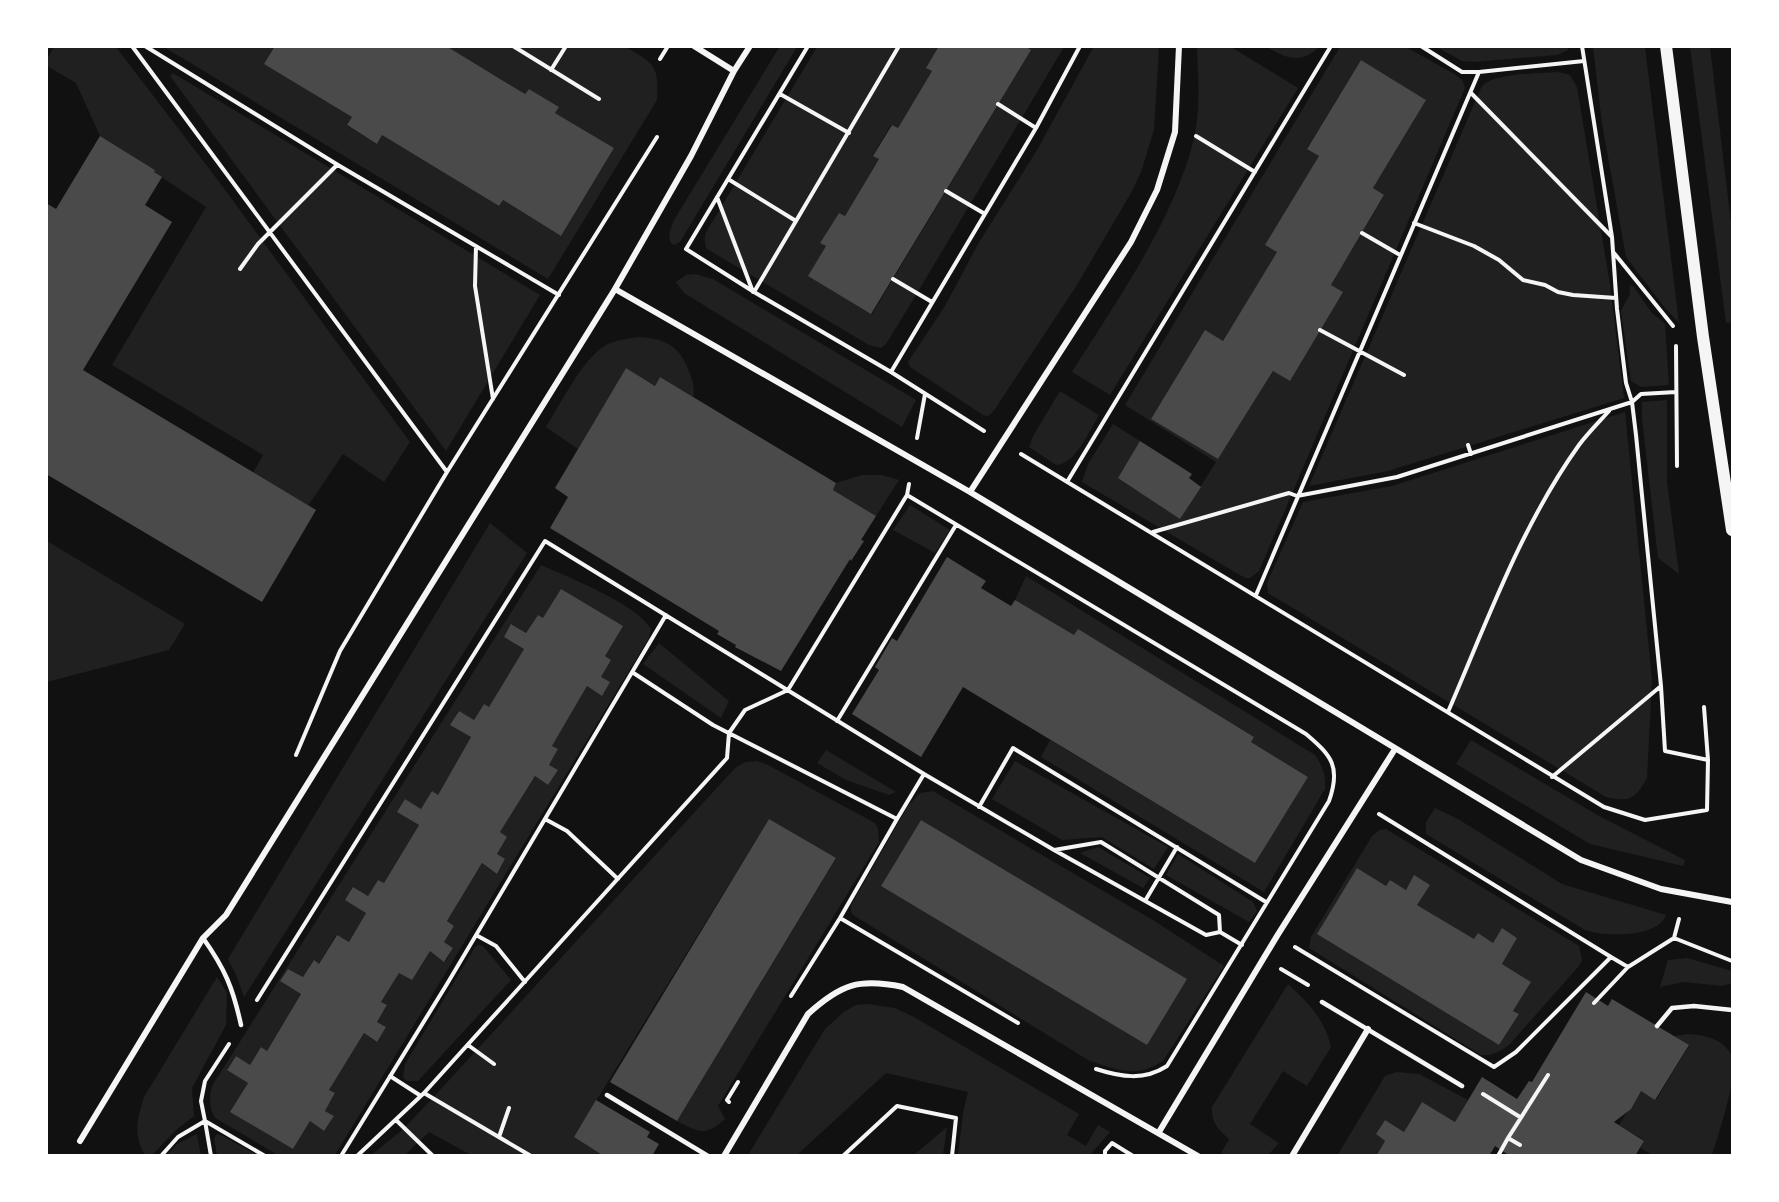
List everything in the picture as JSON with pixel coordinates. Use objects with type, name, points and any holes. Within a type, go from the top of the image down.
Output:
[{"type":"main road","points":[[1666,46],[1703,337],[1732,530]]},
{"type":"street","points":[[694,46],[734,71]]},
{"type":"street","points":[[80,1141],[203,938],[226,915],[615,289],[691,156],[734,71],[750,46]]},
{"type":"street","points":[[970,492],[1131,242],[1157,190],[1175,132],[1179,46]]},
{"type":"street","points":[[615,289],[970,492],[1581,860],[1661,890],[1732,903]]},
{"type":"street","points":[[1159,1132],[1277,936],[1395,749]]},
{"type":"street","points":[[724,1155],[808,1014],[822,1001],[848,985],[878,982],[903,987],[1198,1155]]},
{"type":"street","points":[[1292,1155],[1368,1029]]},
{"type":"lane","points":[[203,938],[220,962],[230,983],[241,1025]]},
{"type":"lane","points":[[1322,1002],[1462,1086]]},
{"type":"lane","points":[[1657,1026],[1672,1008],[1694,1006],[1732,1010]]},
{"type":"lane","points":[[607,1095],[708,1155]]},
{"type":"path","points":[[132,46],[447,472]]},
{"type":"path","points":[[146,46],[338,165],[559,295]]},
{"type":"path","points":[[513,46],[599,99]]},
{"type":"path","points":[[551,70],[567,46]]},
{"type":"path","points":[[660,59],[668,46]]},
{"type":"path","points":[[808,46],[686,249],[1604,807],[1645,820],[1707,810],[1708,760],[1704,707]]},
{"type":"path","points":[[754,292],[899,46]]},
{"type":"path","points":[[891,372],[1036,128],[1080,46]]},
{"type":"path","points":[[1067,482],[1331,46]]},
{"type":"path","points":[[1421,46],[1462,72],[1584,61]]},
{"type":"path","points":[[1582,46],[1612,237],[1616,298],[1626,383],[1632,402],[1661,686],[1665,752],[1708,760]]},
{"type":"path","points":[[1256,595],[1479,72]]},
{"type":"path","points":[[1471,93],[1612,237]]},
{"type":"path","points":[[780,94],[849,133]]},
{"type":"path","points":[[998,104],[1036,128]]},
{"type":"path","points":[[1175,132],[1200,137],[1255,172]]},
{"type":"path","points":[[293,761],[340,651],[447,472],[657,137]]},
{"type":"path","points":[[240,269],[258,244],[338,165]]},
{"type":"path","points":[[728,179],[796,221]]},
{"type":"path","points":[[946,191],[985,214]]},
{"type":"path","points":[[717,196],[754,292]]},
{"type":"path","points":[[1414,222],[1474,246],[1499,260],[1523,280],[1573,295],[1616,298]]},
{"type":"path","points":[[1362,233],[1401,255]]},
{"type":"path","points":[[476,245],[475,286],[493,400]]},
{"type":"path","points":[[1613,253],[1673,324],[1674,333]]},
{"type":"path","points":[[893,279],[932,302]]},
{"type":"path","points":[[1320,330],[1404,375]]},
{"type":"path","points":[[1676,341],[1677,466]]},
{"type":"path","points":[[1153,532],[1289,493],[1297,496],[1397,477],[1632,402],[1641,394],[1676,392]]},
{"type":"path","points":[[357,1155],[423,1094],[727,758],[729,733],[745,710],[788,690],[907,495],[925,394]]},
{"type":"path","points":[[1448,712],[1531,522],[1580,445],[1611,408]]},
{"type":"path","points":[[1468,445],[1471,454]]},
{"type":"path","points":[[907,495],[1306,734],[1324,749],[1332,760],[1335,771],[1334,786],[1329,801],[1167,1065],[1157,1072],[1140,1077],[1119,1076],[1094,1068]]},
{"type":"path","points":[[837,721],[956,525]]},
{"type":"path","points":[[211,1155],[201,1101],[205,1082],[545,541],[924,774],[1054,850],[1206,935],[1220,932],[1219,915],[1101,843],[1054,850]]},
{"type":"path","points":[[341,1155],[476,935],[666,615]]},
{"type":"path","points":[[632,672],[713,725],[897,819]]},
{"type":"path","points":[[1552,777],[1661,686]]},
{"type":"path","points":[[980,807],[1013,748],[1266,902]]},
{"type":"path","points":[[790,999],[924,774]]},
{"type":"path","points":[[1334,786],[1628,967]]},
{"type":"path","points":[[545,819],[567,831],[618,879]]},
{"type":"path","points":[[1145,901],[1177,847]]},
{"type":"path","points":[[840,918],[1023,1026]]},
{"type":"path","points":[[1594,1003],[1628,967],[1674,938],[1679,919]]},
{"type":"path","points":[[1255,922],[1494,1067],[1516,1052],[1611,957]]},
{"type":"path","points":[[476,935],[496,946],[525,982]]},
{"type":"path","points":[[1674,938],[1732,961]]},
{"type":"path","points":[[468,1045],[495,1064]]},
{"type":"path","points":[[1498,1155],[1548,1075]]},
{"type":"path","points":[[390,1076],[531,1155]]},
{"type":"path","points":[[739,1080],[727,1100],[749,1114]]},
{"type":"path","points":[[843,1155],[897,1106],[956,1118],[952,1155]]},
{"type":"path","points":[[499,1137],[509,1108]]},
{"type":"path","points":[[161,1155],[178,1137],[205,1120]]},
{"type":"path","points":[[205,1120],[265,1155]]},
{"type":"path","points":[[396,1120],[433,1155]]},
{"type":"path","points":[[1508,1138],[1520,1146]]},
{"type":"path","points":[[1104,1154],[1112,1143],[1133,1155]]},
{"type":"shaded area","points":[[780,46],[797,47],[680,242],[674,245],[669,237],[674,220]]},
{"type":"shaded area","points":[[1094,46],[1159,47],[1154,130],[1141,172],[1131,193],[1077,285],[993,412],[988,416],[983,415],[910,367],[908,362],[945,306],[978,244],[1037,150]]},
{"type":"shaded area","points":[[1319,46],[1300,58],[1287,57],[1267,47]]},
{"type":"shaded area","points":[[54,47],[116,47],[220,183],[410,442],[384,482],[343,454],[308,506],[253,473],[263,455],[112,365],[206,207],[154,172],[155,170],[100,136],[76,83],[47,66],[46,61]]},
{"type":"shaded area","points":[[164,47],[275,47],[265,64],[352,117],[347,126],[377,144],[382,135],[499,206],[503,200],[561,236],[614,148],[555,113],[559,107],[529,89],[525,94],[446,47],[626,47],[653,66],[657,79],[657,100],[548,279]]},
{"type":"shaded area","points":[[817,47],[939,47],[926,68],[932,71],[898,128],[891,125],[873,155],[879,159],[845,216],[839,213],[820,243],[826,246],[809,276],[872,314],[1031,50],[1025,47],[1064,47],[910,305],[886,344],[881,348],[869,345],[707,249],[705,245],[706,233]]},
{"type":"shaded area","points":[[1197,47],[1231,47],[1298,88],[1110,395],[1072,372],[1141,261],[1172,202],[1184,172],[1196,131]]},
{"type":"shaded area","points":[[1340,47],[1406,47],[1463,81],[1465,88],[1259,571],[1250,578],[1245,578],[1082,482],[1088,464],[1113,424],[1140,441],[1180,519],[1216,462],[1125,405]],"holes":[[[1361,60],[1426,100],[1373,188],[1384,196],[1331,285],[1342,292],[1290,381],[1273,371],[1218,459],[1151,419],[1205,331],[1223,341],[1277,252],[1319,156],[1307,148]]]},
{"type":"shaded area","points":[[1437,47],[1569,47],[1568,50],[1557,55],[1473,62],[1462,61]]},
{"type":"shaded area","points":[[1593,47],[1645,47],[1679,323],[1626,257],[1602,124]]},
{"type":"shaded area","points":[[1690,47],[1710,47],[1732,232],[1732,322],[1726,323]]},
{"type":"shaded area","points":[[1558,72],[1570,75],[1577,87],[1609,278],[1624,398],[1388,471],[1309,486],[1481,88],[1505,76]]},
{"type":"shaded area","points":[[173,73],[540,295],[446,451],[170,76]]},
{"type":"shaded area","points":[[695,274],[713,279],[916,400],[902,427],[684,293],[676,282],[686,275]]},
{"type":"shaded area","points":[[1630,285],[1634,287],[1651,312],[1665,324],[1669,385],[1641,387],[1631,381],[1621,311],[1630,294]]},
{"type":"shaded area","points":[[638,337],[657,339],[677,351],[691,377],[694,388],[693,397],[660,377],[655,386],[626,368],[578,449],[546,427],[581,370],[597,351],[614,342]]},
{"type":"shaded area","points":[[1060,391],[1099,415],[1076,453],[1063,463],[1056,465],[1029,447],[1033,436]]},
{"type":"shaded area","points":[[1667,400],[1667,482],[1679,574],[1658,558],[1642,419],[1642,402]]},
{"type":"shaded area","points":[[1625,412],[1652,680],[1647,778],[1639,791],[1631,798],[1606,797],[1268,593],[1267,583],[1303,502],[1392,486]]},
{"type":"shaded area","points":[[862,475],[882,475],[899,480],[876,516],[833,490],[836,483]]},
{"type":"shaded area","points":[[910,505],[950,530],[935,553],[893,530]]},
{"type":"shaded area","points":[[490,523],[527,553],[244,997],[228,959]]},
{"type":"shaded area","points":[[47,541],[185,624],[169,650],[47,682]]},
{"type":"shaded area","points":[[541,565],[601,592],[632,610],[651,629],[649,638],[335,1155],[278,1155],[215,1118],[210,1102],[212,1086]],"holes":[[[538,615],[611,660],[601,677],[602,696],[587,686],[552,746],[558,749],[549,765],[557,771],[548,785],[535,776],[500,832],[507,837],[497,854],[505,860],[497,874],[482,863],[447,921],[454,926],[444,942],[453,948],[445,962],[430,951],[399,973],[381,1002],[387,1006],[377,1022],[386,1027],[376,1042],[364,1033],[329,1090],[335,1094],[325,1111],[334,1116],[324,1131],[310,1121],[293,1149],[231,1112],[248,1083],[227,1069],[236,1056],[250,1065],[261,1047],[267,1051],[301,994],[280,981],[288,969],[303,977],[313,961],[319,964],[336,935],[349,942],[366,913],[353,887],[368,896],[378,880],[384,883],[419,825],[398,812],[405,799],[421,809],[438,795],[471,737],[451,725],[458,711],[474,720],[484,704],[489,707],[524,649],[504,637],[512,624],[526,633]]]},
{"type":"shaded area","points":[[1026,576],[1315,755],[1323,771],[1325,789],[1264,892],[1041,757],[1050,740],[1255,863],[1308,777],[1251,742],[1254,737],[1078,630],[1074,635],[1015,600]]},
{"type":"shaded area","points":[[659,643],[729,701],[721,718],[643,664]]},
{"type":"shaded area","points":[[1471,740],[1599,816],[1685,860],[1683,866],[1590,844],[1456,764]]},
{"type":"shaded area","points":[[826,750],[896,792],[889,795],[846,780],[817,763]]},
{"type":"shaded area","points":[[757,761],[875,823],[879,842],[718,1106],[725,1119],[713,1128],[702,1131],[677,1121],[836,859],[769,819],[574,1137],[604,1155],[471,1155],[429,1132],[405,1155],[370,1156],[401,1131],[429,1102],[736,767],[746,762]]},
{"type":"shaded area","points":[[1015,761],[1168,847],[1154,869],[1102,837],[1062,840],[992,799]]},
{"type":"shaded area","points":[[933,791],[1153,920],[1224,966],[1163,1061],[1144,1070],[1126,1071],[1088,1060],[853,915],[851,905],[908,806],[920,793]],"holes":[[[921,820],[1186,979],[1058,992],[881,886]]]},
{"type":"shaded area","points":[[1435,808],[1458,819],[1562,884],[1666,915],[1661,923],[1642,932],[1605,934],[1585,930],[1426,834],[1426,822]]},
{"type":"shaded area","points":[[1386,829],[1579,946],[1582,960],[1579,966],[1509,1045],[1499,1052],[1481,1055],[1309,948],[1311,937],[1372,836]],"holes":[[[1357,868],[1386,886],[1390,880],[1406,890],[1414,876],[1429,885],[1417,905],[1474,939],[1478,934],[1493,943],[1502,928],[1517,938],[1502,964],[1531,982],[1513,1011],[1519,1014],[1499,1045],[1318,934]]]},
{"type":"shaded area","points":[[1098,847],[1150,878],[1143,888],[1080,853]]},
{"type":"shaded area","points":[[1178,854],[1253,902],[1257,911],[1249,922],[1166,875]]},
{"type":"shaded area","points":[[478,945],[483,946],[511,980],[418,1081],[407,1081],[403,1077],[405,1064]]},
{"type":"shaded area","points":[[1687,958],[1732,971],[1732,983],[1722,986],[1684,982],[1660,987],[1668,960]]},
{"type":"shaded area","points":[[217,977],[227,993],[226,1025],[192,1088],[194,1116],[176,1130],[152,1155],[145,1155],[139,1141],[137,1127],[144,1097]]},
{"type":"shaded area","points":[[1288,984],[1320,1020],[1331,1047],[1307,1086],[1283,1071],[1250,1124],[1279,1143],[1269,1154],[1226,1155],[1221,1153],[1229,1139],[1216,1125],[1212,1107]]},
{"type":"shaded area","points":[[868,1004],[895,1008],[914,1017],[1079,1114],[1067,1135],[1086,1146],[1098,1125],[1110,1132],[1090,1155],[958,1155],[968,1092],[886,1073],[797,1155],[748,1155],[825,1029],[845,1011],[856,1005]]},
{"type":"shaded area","points":[[1688,1034],[1716,1040],[1729,1051],[1733,1072],[1723,1118],[1712,1155],[1653,1155],[1640,1148],[1644,1140],[1619,1125],[1640,1090],[1656,1100],[1689,1046],[1674,1036]]},
{"type":"shaded area","points":[[1397,1072],[1419,1074],[1468,1100],[1455,1122],[1422,1102],[1404,1132],[1385,1120],[1376,1134],[1385,1141],[1376,1155],[1337,1156],[1385,1076]]},
{"type":"shaded area","points":[[947,1127],[943,1155],[914,1155]]},
{"type":"shaded area","points":[[197,1134],[201,1155],[167,1155],[177,1144]]},
{"type":"shaded area","points":[[217,1134],[257,1155],[217,1155],[214,1138]]},
{"type":"building","points":[[275,46],[446,46],[525,94],[529,89],[559,107],[555,113],[614,148],[561,236],[503,200],[499,206],[382,135],[377,144],[347,125],[352,117],[264,64]]},
{"type":"building","points":[[939,46],[1025,46],[1031,50],[871,314],[808,276],[826,246],[820,243],[839,213],[845,216],[879,159],[873,156],[892,125],[898,128],[932,71],[926,68]]},
{"type":"building","points":[[1361,60],[1426,100],[1373,188],[1384,195],[1331,285],[1343,292],[1290,381],[1273,371],[1218,459],[1151,419],[1205,330],[1223,341],[1277,252],[1265,245],[1319,156],[1307,149]]},
{"type":"building","points":[[100,136],[155,170],[154,172],[162,177],[145,205],[172,222],[83,370],[316,510],[262,602],[46,474],[46,203],[56,209]]},
{"type":"building","points":[[626,368],[655,386],[660,377],[836,483],[833,490],[876,516],[861,540],[864,541],[851,561],[850,559],[781,671],[735,647],[736,645],[717,634],[719,631],[550,528],[568,497],[555,488]]},
{"type":"building","points":[[1140,441],[1192,474],[1189,478],[1201,487],[1180,519],[1118,478]]},
{"type":"building","points":[[947,557],[986,581],[981,588],[1011,606],[1015,600],[1074,635],[1078,629],[1254,737],[1251,742],[1308,777],[1255,863],[963,687],[921,757],[852,714],[879,670],[875,667],[892,638],[897,641]]},
{"type":"building","points":[[561,589],[623,626],[605,656],[611,660],[601,677],[610,682],[602,696],[587,686],[552,746],[558,749],[549,765],[558,770],[548,785],[535,776],[500,832],[507,837],[497,854],[505,859],[497,874],[482,863],[447,921],[454,926],[444,942],[453,948],[444,962],[430,951],[412,980],[399,973],[381,1002],[387,1005],[377,1022],[386,1027],[377,1042],[364,1033],[329,1090],[335,1093],[325,1111],[334,1116],[324,1131],[310,1121],[293,1149],[230,1112],[248,1083],[227,1070],[236,1056],[250,1065],[261,1047],[267,1051],[301,994],[280,981],[288,969],[303,977],[314,960],[319,964],[337,935],[349,942],[366,913],[345,900],[353,887],[368,896],[378,880],[384,883],[419,825],[397,812],[405,799],[421,809],[432,791],[438,795],[471,737],[450,725],[459,711],[474,720],[484,704],[489,707],[524,649],[504,637],[511,624],[526,633],[538,615],[543,618]]},
{"type":"building","points":[[769,819],[836,858],[677,1121],[610,1082]]},
{"type":"building","points":[[921,820],[1187,979],[1147,1045],[881,886]]},
{"type":"building","points":[[1357,868],[1386,886],[1390,880],[1406,890],[1414,875],[1430,885],[1417,905],[1474,939],[1478,933],[1493,943],[1502,928],[1517,938],[1502,964],[1531,982],[1513,1011],[1519,1014],[1499,1045],[1317,934]]},
{"type":"building","points":[[1586,992],[1608,1006],[1612,999],[1689,1045],[1655,1100],[1641,1091],[1631,1109],[1614,1122],[1644,1141],[1635,1156],[1510,1156],[1495,1146],[1489,1156],[1376,1156],[1385,1141],[1376,1134],[1385,1120],[1404,1132],[1422,1102],[1455,1122],[1482,1077],[1517,1099],[1529,1081],[1532,1082]]},
{"type":"building","points":[[596,1100],[650,1132],[647,1137],[659,1144],[652,1156],[604,1156],[574,1137]]}]
